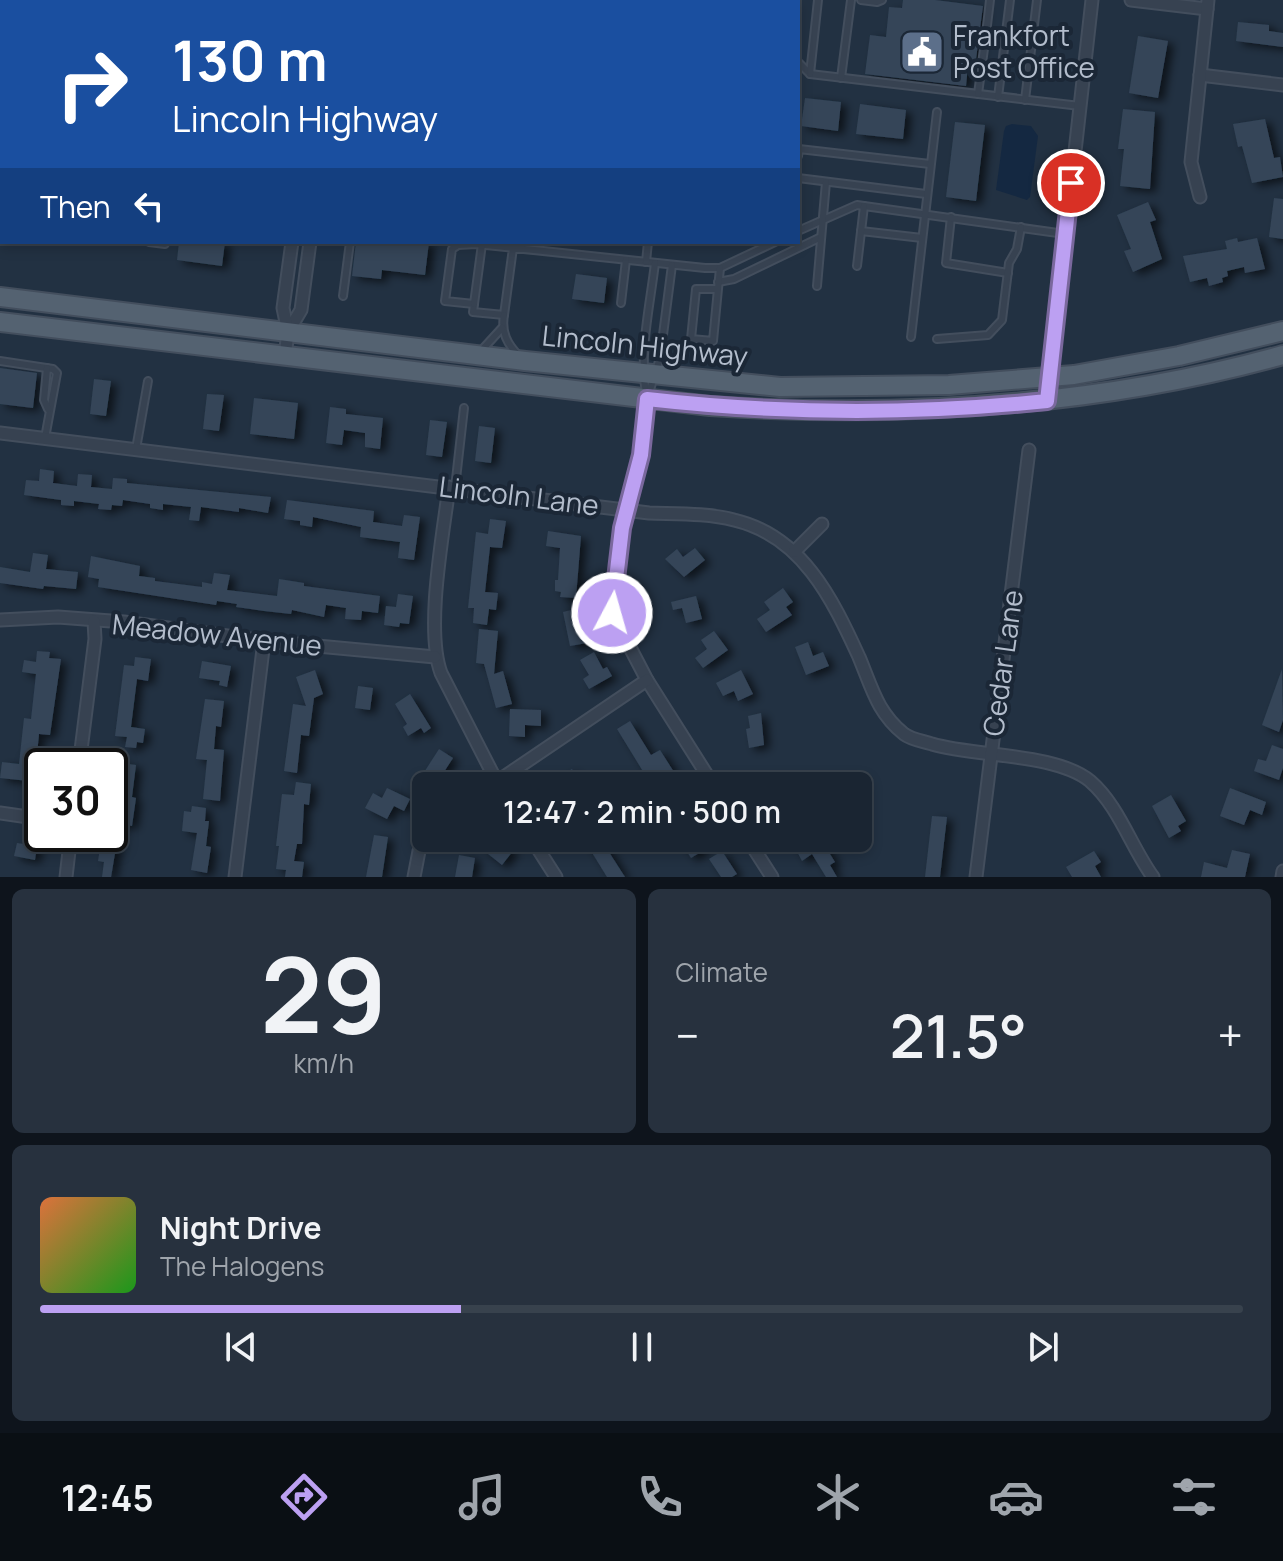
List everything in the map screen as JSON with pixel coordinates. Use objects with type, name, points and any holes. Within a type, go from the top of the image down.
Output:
[{"type":"main road","name":"Lincoln Highway","points":[[0,297],[475,356],[780,387],[949,385],[1074,375],[1179,356],[1283,331]]},
{"type":"main road","name":"Lincoln Highway","points":[[0,322],[647,399],[783,411],[935,410],[1047,401],[1158,384],[1283,355]]},
{"type":"street","points":[[1047,401],[1092,0]]},
{"type":"street","points":[[1131,0],[1207,4],[1191,162],[1200,197]]},
{"type":"street","points":[[1200,75],[1283,85]]},
{"type":"street","points":[[285,356],[288,332],[283,308],[292,244]]},
{"type":"street","points":[[288,332],[301,310],[310,244]]},
{"type":"street","points":[[647,399],[641,455],[625,510],[612,613],[647,680],[705,772]]},
{"type":"street","name":"Lincoln Lane","points":[[0,433],[625,510],[732,519],[773,534],[795,551],[842,620],[883,713],[907,736],[940,746],[1066,767],[1089,780],[1103,795],[1153,877]]},
{"type":"street","name":"Cedar Lane","points":[[976,877],[1029,450]]},
{"type":"street","points":[[452,487],[437,575],[435,657],[489,772]]},
{"type":"street","points":[[795,551],[822,524]]},
{"type":"street","name":"Meadow Avenue","points":[[0,620],[58,617],[124,622],[264,641],[435,657]]},
{"type":"street","points":[[81,748],[95,639],[94,621]]},
{"type":"street","points":[[235,877],[264,641]]},
{"type":"street","points":[[514,772],[647,680]]},
{"type":"street","points":[[0,813],[24,816]]},
{"type":"street","points":[[66,877],[69,852]]},
{"type":"street","points":[[414,877],[419,852]]},
{"type":"street","points":[[540,852],[556,877]]},
{"type":"street","points":[[756,852],[772,877]]},
{"type":"lane","points":[[810,74],[818,0]]},
{"type":"lane","points":[[841,78],[851,0]]},
{"type":"lane","points":[[861,0],[882,0]]},
{"type":"lane","points":[[978,94],[990,0]]},
{"type":"lane","points":[[998,97],[1010,0]]},
{"type":"lane","points":[[1025,100],[1037,0]]},
{"type":"lane","points":[[800,64],[810,74],[1080,106]]},
{"type":"lane","points":[[911,337],[937,112]]},
{"type":"lane","points":[[800,149],[930,164]]},
{"type":"lane","points":[[800,178],[926,194]]},
{"type":"lane","points":[[817,286],[826,182]]},
{"type":"lane","points":[[800,230],[844,209],[864,206],[1065,234]]},
{"type":"lane","points":[[857,266],[864,206]]},
{"type":"lane","points":[[951,217],[946,263],[1008,273]]},
{"type":"lane","points":[[937,339],[988,335],[1002,320],[1009,263],[1017,249],[1021,227]]},
{"type":"lane","points":[[861,231],[922,238]]},
{"type":"lane","points":[[720,268],[718,286],[713,341],[691,339],[696,289],[718,286],[821,237]]},
{"type":"lane","points":[[343,296],[350,244]]},
{"type":"lane","points":[[474,304],[445,301],[452,249],[458,245],[482,244],[720,268],[771,244]]},
{"type":"lane","points":[[482,244],[473,312],[504,315]]},
{"type":"lane","points":[[646,262],[648,244]]},
{"type":"lane","points":[[513,248],[502,328],[511,349],[525,361]]},
{"type":"lane","points":[[621,303],[626,260]]},
{"type":"lane","points":[[647,399],[655,263]]},
{"type":"lane","points":[[647,399],[649,375],[660,358],[672,265]]},
{"type":"lane","points":[[475,356],[502,328]]},
{"type":"lane","points":[[0,361],[47,368],[57,373],[45,438]]},
{"type":"lane","points":[[136,449],[148,381]]},
{"type":"lane","points":[[452,487],[464,408]]},
{"type":"water","points":[[1006,126],[1031,126],[1038,136],[1030,197],[1027,200],[996,190],[1004,131]]},
{"type":"building","name":"Frankfort Post Office","points":[[903,0],[983,6],[975,67],[968,66],[966,86],[865,74],[870,35],[886,37],[889,7],[902,8]]},
{"type":"building","points":[[1238,22],[1269,25],[1269,31],[1283,33],[1283,47],[1236,41]]},
{"type":"building","points":[[1138,36],[1168,41],[1158,98],[1129,93]]},
{"type":"building","points":[[805,98],[841,102],[838,131],[801,126]]},
{"type":"building","points":[[860,104],[906,110],[903,139],[856,134]]},
{"type":"building","points":[[1123,109],[1155,112],[1150,189],[1120,186],[1124,149],[1118,149]]},
{"type":"building","points":[[1265,119],[1274,158],[1280,157],[1283,177],[1252,183],[1233,124]]},
{"type":"building","points":[[955,122],[985,125],[976,201],[946,197]]},
{"type":"building","points":[[1274,198],[1283,199],[1283,239],[1269,237]]},
{"type":"building","points":[[1148,202],[1156,220],[1150,222],[1162,259],[1133,272],[1124,251],[1131,249],[1117,215]]},
{"type":"building","points":[[1237,238],[1238,242],[1257,238],[1265,269],[1245,273],[1244,267],[1227,271],[1228,276],[1222,278],[1223,282],[1209,286],[1207,278],[1190,282],[1183,256],[1227,249],[1225,241]]},
{"type":"building","points":[[179,244],[225,244],[222,266],[177,260]]},
{"type":"building","points":[[356,244],[429,244],[425,275],[382,270],[381,279],[352,276]]},
{"type":"building","points":[[576,274],[607,278],[604,303],[572,299]]},
{"type":"building","points":[[0,368],[37,373],[33,408],[0,404]]},
{"type":"building","points":[[94,379],[111,381],[106,416],[90,414]]},
{"type":"building","points":[[207,394],[224,395],[219,431],[203,429]]},
{"type":"building","points":[[254,398],[298,403],[294,439],[250,434]]},
{"type":"building","points":[[330,407],[346,409],[346,414],[383,418],[380,449],[365,447],[365,433],[344,430],[342,445],[326,443]]},
{"type":"building","points":[[430,420],[447,422],[442,457],[426,455]]},
{"type":"building","points":[[479,426],[495,428],[491,463],[475,461]]},
{"type":"building","points":[[40,469],[54,471],[53,483],[77,486],[78,474],[92,475],[91,487],[112,489],[113,478],[127,479],[127,483],[271,497],[268,513],[201,507],[199,521],[189,520],[191,507],[163,504],[163,510],[150,508],[150,504],[123,500],[122,506],[112,505],[111,510],[98,509],[99,504],[74,501],[74,506],[61,505],[61,500],[24,495],[26,480],[39,481]]},
{"type":"building","points":[[287,500],[374,511],[373,522],[402,526],[404,515],[420,517],[414,560],[398,558],[400,542],[360,537],[361,527],[313,517],[312,527],[300,525],[300,521],[284,519]]},
{"type":"building","points":[[490,519],[506,521],[502,548],[490,547],[485,592],[498,593],[496,610],[489,609],[487,625],[473,623],[474,608],[468,608],[476,532],[488,534]]},
{"type":"building","points":[[548,531],[581,536],[576,598],[560,597],[561,592],[555,591],[560,548],[546,546]]},
{"type":"building","points":[[695,548],[705,560],[684,577],[665,559],[677,549],[683,557]]},
{"type":"building","points":[[33,553],[48,555],[46,569],[78,572],[76,589],[44,586],[43,589],[0,583],[0,567],[30,572]]},
{"type":"building","points":[[91,556],[140,566],[139,576],[155,578],[155,581],[202,587],[202,582],[212,584],[214,573],[230,575],[227,590],[277,596],[279,579],[304,583],[304,586],[380,596],[378,613],[362,611],[361,620],[345,619],[346,608],[326,605],[324,617],[292,610],[291,614],[236,607],[237,604],[217,601],[216,605],[98,587],[99,579],[88,577]]},
{"type":"building","points":[[783,588],[793,602],[786,607],[792,615],[766,632],[757,619],[770,610],[764,602]]},
{"type":"building","points":[[398,594],[413,596],[409,624],[400,623],[399,627],[384,625],[386,606],[396,607]]},
{"type":"building","points":[[696,596],[702,619],[686,623],[682,608],[673,610],[671,602]]},
{"type":"building","points":[[579,608],[587,643],[570,646],[563,612]]},
{"type":"building","points":[[479,629],[498,631],[494,674],[503,671],[512,704],[496,708],[484,664],[476,663]]},
{"type":"building","points":[[714,631],[728,650],[703,668],[695,658],[707,649],[701,640]]},
{"type":"building","points":[[808,642],[813,656],[823,652],[829,666],[806,675],[795,647]]},
{"type":"building","points":[[37,651],[50,652],[49,658],[61,659],[50,735],[39,734],[38,748],[24,748],[24,781],[0,778],[2,762],[19,764],[24,718],[31,719],[36,674],[22,672],[24,660],[36,662]]},
{"type":"building","points":[[594,652],[603,669],[607,667],[612,676],[589,689],[583,679],[589,675],[580,660]]},
{"type":"building","points":[[135,657],[151,659],[148,681],[137,679],[131,727],[145,729],[143,743],[137,742],[136,748],[125,747],[127,737],[115,736],[124,665],[134,666]]},
{"type":"building","points":[[202,661],[231,666],[227,687],[219,685],[220,681],[199,678]]},
{"type":"building","points":[[1282,669],[1283,720],[1279,732],[1262,725]]},
{"type":"building","points":[[315,670],[323,694],[314,698],[309,736],[301,735],[297,773],[284,771],[293,704],[306,706],[296,677]]},
{"type":"building","points":[[741,670],[753,694],[738,701],[734,691],[723,696],[716,683]]},
{"type":"building","points":[[358,686],[373,688],[370,710],[355,708]]},
{"type":"building","points":[[410,694],[431,728],[424,733],[421,728],[408,736],[403,727],[407,724],[395,704]]},
{"type":"building","points":[[205,699],[224,701],[221,727],[216,726],[214,749],[224,750],[220,801],[203,799],[207,760],[196,759]]},
{"type":"building","points":[[510,709],[541,710],[541,726],[525,725],[525,737],[509,736]]},
{"type":"building","points":[[761,713],[764,745],[749,748],[746,729],[750,728],[748,716]]},
{"type":"building","points":[[630,721],[651,755],[660,750],[674,772],[643,772],[617,729]]},
{"type":"building","points":[[1272,745],[1283,749],[1283,768],[1279,780],[1254,771],[1258,759],[1266,761]]},
{"type":"building","points":[[439,749],[453,758],[444,772],[424,772]]},
{"type":"building","points":[[128,764],[136,765],[132,826],[128,825]]},
{"type":"building","points":[[296,782],[311,784],[309,805],[304,804],[302,844],[297,844],[294,861],[304,862],[302,877],[285,877],[286,870],[276,869],[282,794],[294,795]]},
{"type":"building","points":[[387,788],[410,799],[404,811],[394,806],[387,819],[365,808],[373,793],[382,798]]},
{"type":"building","points":[[1230,788],[1266,802],[1262,815],[1250,810],[1244,825],[1220,816]]},
{"type":"building","points":[[1171,795],[1186,821],[1178,826],[1181,831],[1169,838],[1152,806]]},
{"type":"building","points":[[192,806],[206,808],[205,821],[209,821],[206,846],[211,847],[207,873],[191,870],[197,833],[182,831],[184,811],[191,812]]},
{"type":"building","points":[[932,816],[947,817],[940,877],[925,877]]},
{"type":"building","points":[[374,835],[388,837],[382,877],[366,877]]},
{"type":"building","points":[[17,843],[24,844],[24,852],[36,852],[35,860],[14,856]]},
{"type":"building","points":[[1232,850],[1250,854],[1245,877],[1201,877],[1204,862],[1227,868]]},
{"type":"building","points":[[1094,851],[1101,862],[1095,866],[1101,877],[1072,877],[1066,867]]},
{"type":"building","points":[[99,852],[115,852],[111,877],[102,877],[104,862],[98,861]]},
{"type":"building","points":[[486,852],[512,852],[502,865]]},
{"type":"building","points":[[592,852],[609,852],[625,877],[607,877]]},
{"type":"building","points":[[687,852],[701,852],[691,858]]},
{"type":"building","points":[[723,852],[737,874],[721,877],[709,859]]},
{"type":"building","points":[[797,852],[829,852],[835,862],[830,865],[837,877],[826,877],[812,854],[802,861]]},
{"type":"building","points":[[459,855],[475,858],[472,877],[455,877]]},
{"type":"place","name":"Frankfort Post Office","points":[[922,52]]},
{"type":"route","points":[[612,613],[622,528],[641,455],[647,399],[783,411],[905,411],[1047,401],[1071,183]]}]
